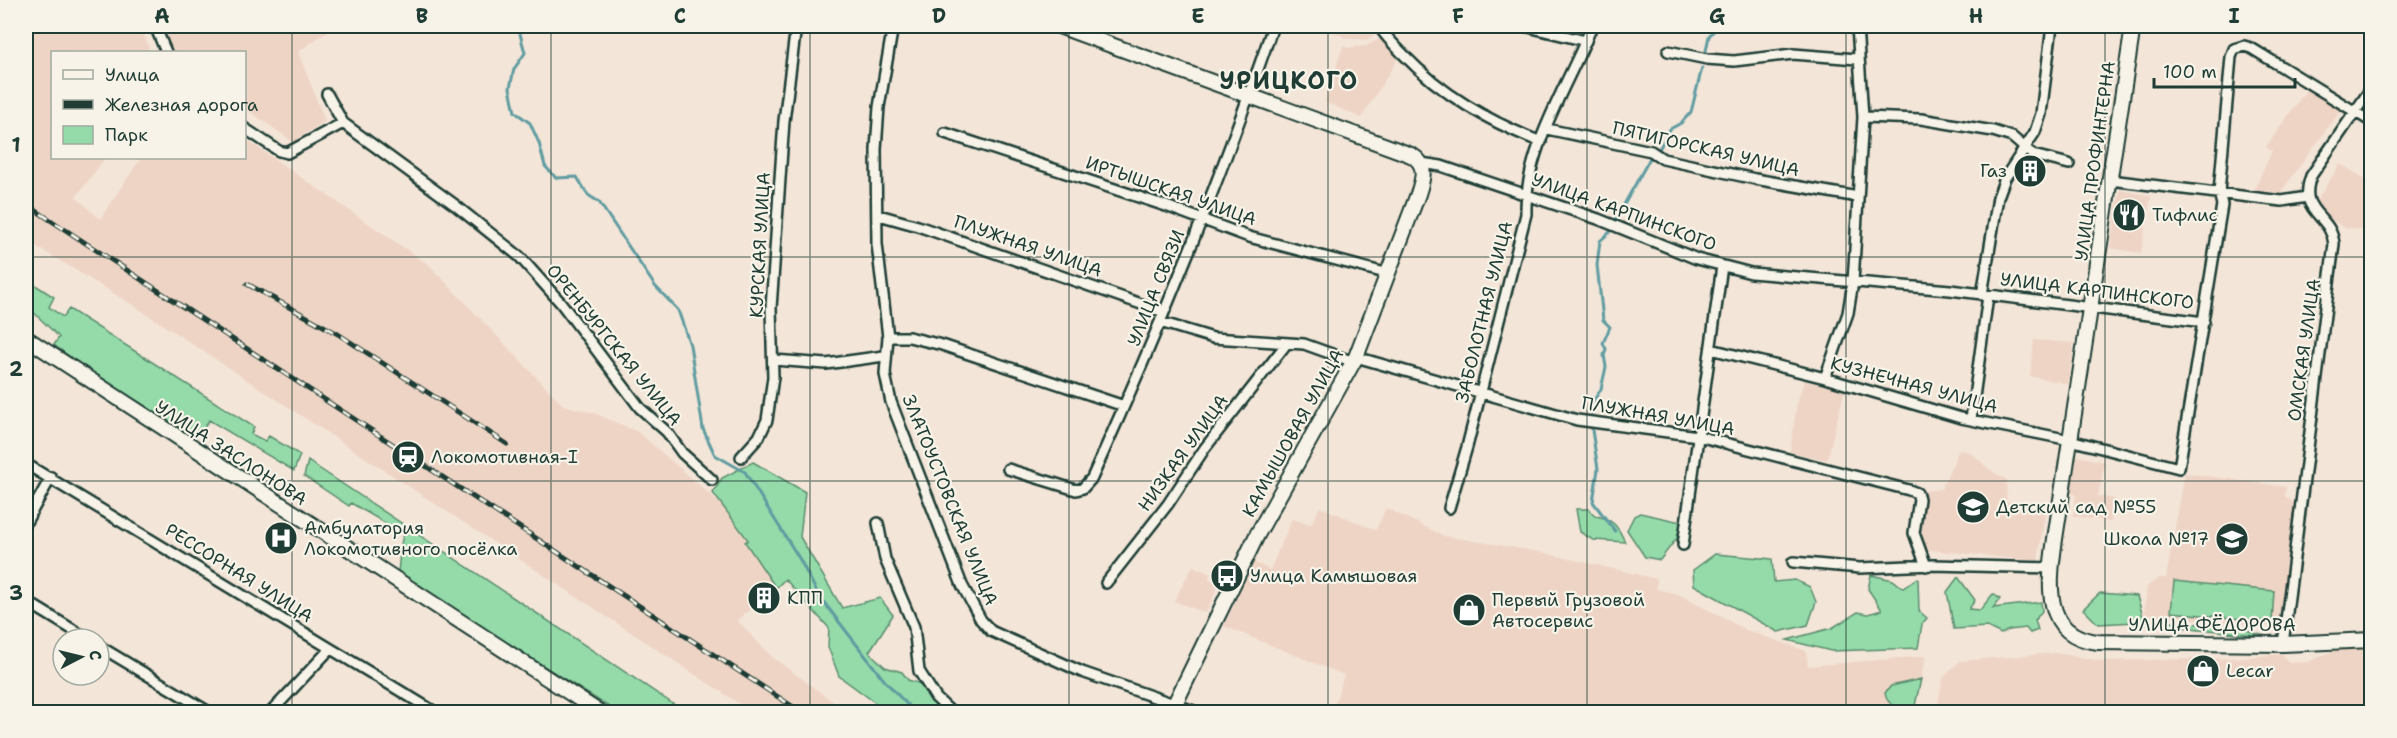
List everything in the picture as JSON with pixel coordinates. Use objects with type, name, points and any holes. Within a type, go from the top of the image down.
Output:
[{"type":"main road","name":"УЛИЦА КАРПИНСКОГО","points":[[1059,26],[1411,155],[1421,163]]},
{"type":"main road","name":"УЛИЦА ПРОФИНТЕРНА","points":[[2060,621],[2050,596],[2051,568],[2133,26]]},
{"type":"main road","name":"КАМЫШОВАЯ УЛИЦА","points":[[1173,709],[1278,494],[1355,360],[1423,180],[1421,163]]},
{"type":"main road","name":"УЛИЦА ЗАСЛОНОВА","points":[[26,338],[599,712]]},
{"type":"main road","name":"УЛИЦА ФЁДОРОВА","points":[[2060,621],[2077,636],[2098,642],[2283,644],[2372,640]]},
{"type":"street","points":[[155,26],[166,51]]},
{"type":"street","name":"КУРСКАЯ УЛИЦА","points":[[741,457],[759,437],[767,420],[774,360],[771,308],[784,121],[796,26]]},
{"type":"street","name":"ЗЛАТОУСТОВСКАЯ УЛИЦА","points":[[893,26],[879,107],[876,149],[879,215],[877,244],[888,337],[884,356],[885,374],[891,402],[962,585],[981,621],[991,632],[1082,672],[1134,688],[1173,709],[1197,712]]},
{"type":"street","name":"УЛИЦА СВЯЗИ","points":[[1008,469],[1066,489],[1083,488],[1092,478],[1160,322],[1201,220],[1273,26]]},
{"type":"street","points":[[1379,26],[1441,91],[1505,128],[1541,142]]},
{"type":"street","points":[[1524,26],[1586,41]]},
{"type":"street","name":"ЗАБОЛОТНАЯ УЛИЦА","points":[[1449,508],[1526,214],[1525,195],[1546,129],[1593,26]]},
{"type":"street","points":[[1825,378],[1848,313],[1853,282],[1863,117],[1857,59],[1857,26]]},
{"type":"street","points":[[1971,419],[1998,197],[2005,178],[2024,149],[2041,114],[2052,26]]},
{"type":"street","points":[[2204,322],[2222,205],[2220,192],[2230,57],[2238,47],[2251,48],[2372,122]]},
{"type":"street","points":[[1668,51],[1734,62],[1793,54],[1857,59]]},
{"type":"street","points":[[2110,180],[2282,201],[2307,197],[2311,176],[2372,87]]},
{"type":"street","name":"ОРЕНБУРГСКАЯ УЛИЦА","points":[[327,94],[343,123],[456,205],[520,257],[561,303],[635,402],[667,432],[682,453],[712,480]]},
{"type":"street","points":[[1863,117],[1921,119],[1993,131],[2012,138],[2033,155],[2069,164]]},
{"type":"street","points":[[246,129],[279,151],[286,153],[343,123]]},
{"type":"street","name":"ПЯТИГОРСКАЯ УЛИЦА","points":[[1546,129],[1652,151],[1663,159],[1755,179],[1858,197]]},
{"type":"street","name":"ИРТЫШСКАЯ УЛИЦА","points":[[945,133],[1166,206],[1249,237],[1389,274]]},
{"type":"street","name":"УЛИЦА КАРПИНСКОГО","points":[[1421,163],[1441,166],[1598,219],[1722,267],[1792,278],[1853,282],[2091,307],[2204,322]]},
{"type":"street","name":"ОМСКАЯ УЛИЦА","points":[[2283,644],[2334,244],[2331,229],[2311,209],[2307,197]]},
{"type":"street","name":"ПЛУЖНАЯ УЛИЦА","points":[[879,215],[1031,264],[1164,312]]},
{"type":"street","points":[[1683,545],[1722,267]]},
{"type":"street","name":"ПЛУЖНАЯ УЛИЦА","points":[[1160,322],[1213,338],[1287,343],[1322,349],[1577,420],[1698,436],[1917,493],[1919,499],[1914,533],[1926,566]]},
{"type":"street","name":"КУЗНЕЧНАЯ УЛИЦА","points":[[1711,349],[1825,378],[1961,418],[2070,440],[2179,468],[2204,322]]},
{"type":"street","points":[[888,337],[909,337],[942,345],[1109,399],[1124,406]]},
{"type":"street","name":"НИЗКАЯ УЛИЦА","points":[[1106,583],[1168,504],[1205,448],[1287,343]]},
{"type":"street","points":[[774,360],[826,364],[884,356]]},
{"type":"street","points":[[1109,399],[1131,389]]},
{"type":"street","name":"РЕССОРНАЯ УЛИЦА","points":[[26,464],[51,477],[435,712]]},
{"type":"street","points":[[26,522],[51,477]]},
{"type":"street","points":[[878,523],[885,559],[914,627],[919,671],[936,698],[951,712]]},
{"type":"street","points":[[1793,562],[1860,568],[1926,566],[2051,568]]},
{"type":"street","points":[[26,601],[68,627]]},
{"type":"street","points":[[271,712],[330,649]]},
{"type":"street","points":[[111,653],[209,712]]},
{"type":"shaded area","points":[[26,26],[141,26],[150,51],[51,51],[51,159],[104,159],[76,197],[100,219],[140,159],[246,159],[246,140],[429,265],[563,405],[594,413],[638,432],[729,511],[748,540],[745,542],[776,588],[737,620],[772,657],[847,712],[752,712],[136,307],[26,240]]},
{"type":"shaded area","points":[[162,26],[335,26],[298,52],[325,121],[293,142],[246,109],[246,51],[174,51]]},
{"type":"shaded area","points":[[1321,26],[1377,27],[1375,34],[1367,40],[1346,38]]},
{"type":"shaded area","points":[[1381,38],[1395,52],[1396,62],[1361,118],[1325,102],[1343,46],[1348,48],[1366,46]]},
{"type":"shaded area","points":[[2307,89],[2341,110],[2280,193],[2254,190],[2272,151],[2266,147]]},
{"type":"shaded area","points":[[2340,164],[2371,182],[2371,231],[2343,227],[2324,215],[2316,202]]},
{"type":"shaded area","points":[[2120,190],[2151,196],[2141,253],[2110,248]]},
{"type":"shaded area","points":[[2034,340],[2074,343],[2068,384],[2030,376]]},
{"type":"shaded area","points":[[1804,381],[1845,389],[1827,460],[1790,452],[1797,403]]},
{"type":"shaded area","name":"Детский сад №55","points":[[1959,450],[1970,452],[1990,470],[2007,480],[2006,501],[2045,513],[2038,561],[1921,549],[1918,526],[1925,491],[1941,489]]},
{"type":"shaded area","points":[[2076,456],[2105,462],[2098,496],[2115,499],[2111,522],[2073,516],[2076,494],[2071,493]]},
{"type":"shaded area","name":"Школа №17","points":[[2185,473],[2286,487],[2285,496],[2295,504],[2278,627],[2144,614],[2147,587],[2158,578],[2166,578]]},
{"type":"shaded area","points":[[1320,507],[1376,530],[1386,508],[1444,536],[1540,552],[1657,579],[1656,589],[1678,594],[1746,630],[1806,651],[1808,666],[1926,656],[1913,712],[1332,712],[1344,675],[1224,626],[1254,562],[1270,570],[1292,519],[1311,524]]},
{"type":"shaded area","points":[[1193,566],[1210,574],[1209,579],[1219,584],[1206,613],[1174,601]]},
{"type":"shaded area","points":[[2371,648],[2371,712],[1936,712],[1943,678],[1960,661],[2056,653],[2102,661],[2236,658],[2282,654],[2289,663],[2308,662],[2338,649]]},
{"type":"green space","points":[[26,279],[54,297],[49,307],[63,317],[69,309],[254,427],[251,434],[265,441],[269,436],[300,455],[294,471],[209,420],[204,428],[190,434],[92,373],[54,345],[59,337],[26,305]]},
{"type":"green space","points":[[308,461],[685,712],[617,712],[413,584],[398,571],[400,547],[404,534],[351,503],[349,506],[304,476]]},
{"type":"green space","points":[[753,462],[805,492],[800,537],[842,608],[880,598],[893,615],[869,652],[885,667],[902,672],[908,680],[921,684],[949,712],[888,712],[839,676],[828,647],[829,628],[785,579],[776,588],[745,542],[748,540],[713,493],[722,478]]},
{"type":"green space","points":[[1576,509],[1589,509],[1595,516],[1610,521],[1620,531],[1625,542],[1593,540],[1580,532]]},
{"type":"green space","points":[[1640,513],[1681,522],[1677,538],[1660,560],[1645,557],[1627,530],[1634,516]]},
{"type":"green space","points":[[1715,554],[1772,559],[1774,582],[1795,580],[1810,587],[1816,602],[1808,625],[1778,632],[1694,585],[1693,570]]},
{"type":"green space","points":[[1871,575],[1893,580],[1903,588],[1918,578],[1919,611],[1927,618],[1922,624],[1918,648],[1831,651],[1787,640],[1832,628],[1858,612],[1868,614],[1882,610],[1868,589]]},
{"type":"green space","points":[[1958,577],[1975,600],[1969,609],[1980,610],[1993,594],[2000,599],[1993,608],[2041,602],[2042,611],[2035,620],[2038,630],[2030,633],[2026,628],[2009,630],[2001,634],[1987,627],[1954,629],[1947,592]]},
{"type":"green space","points":[[2174,581],[2274,591],[2272,622],[2171,612]]},
{"type":"green space","points":[[2100,593],[2137,596],[2144,620],[2239,627],[2263,636],[2136,622],[2098,624],[2083,609]]},
{"type":"green space","points":[[1921,679],[1914,710],[1900,708],[1886,698],[1885,693],[1891,686]]},
{"type":"waterway","points":[[518,26],[525,53],[514,69],[510,88],[515,112],[530,123],[539,143],[545,166],[556,178],[577,177],[588,195],[599,202],[655,286],[678,310],[690,345],[703,429],[715,455],[745,472],[799,558],[819,596],[884,680],[914,712]]},
{"type":"waterway","points":[[1705,56],[1709,36],[1718,26]]},
{"type":"waterway","points":[[1658,151],[1670,129],[1681,123],[1691,112],[1702,68]]},
{"type":"waterway","points":[[1616,219],[1650,158]]},
{"type":"waterway","points":[[1592,413],[1594,400],[1601,389],[1606,367],[1604,355],[1606,349],[1603,343],[1610,327],[1603,320],[1597,265],[1600,241],[1610,232]]},
{"type":"waterway","points":[[1592,430],[1598,469],[1593,502],[1615,531]]},
{"type":"railway","points":[[26,204],[801,712]]},
{"type":"railway","points":[[247,284],[338,334],[507,444]]},
{"type":"place","name":"Газ","points":[[2030,171]]},
{"type":"place","name":"Тифлис","points":[[2129,215]]},
{"type":"place","name":"Локомотивная-I","points":[[408,457]]},
{"type":"place","name":"Детский сад №55","points":[[1973,507]]},
{"type":"place","name":"Амбулатория Локомотивного посёлка","points":[[281,538]]},
{"type":"place","name":"Школа №17","points":[[2232,539]]},
{"type":"place","name":"Улица Камышовая","points":[[1227,576]]},
{"type":"place","name":"КПП","points":[[764,598]]},
{"type":"place","name":"Первый Грузовой Автосервис","points":[[1469,610]]},
{"type":"place","name":"Lecar","points":[[2203,671]]},
{"type":"district","name":"УРИЦКОГО","points":[[1289,81]]}]
